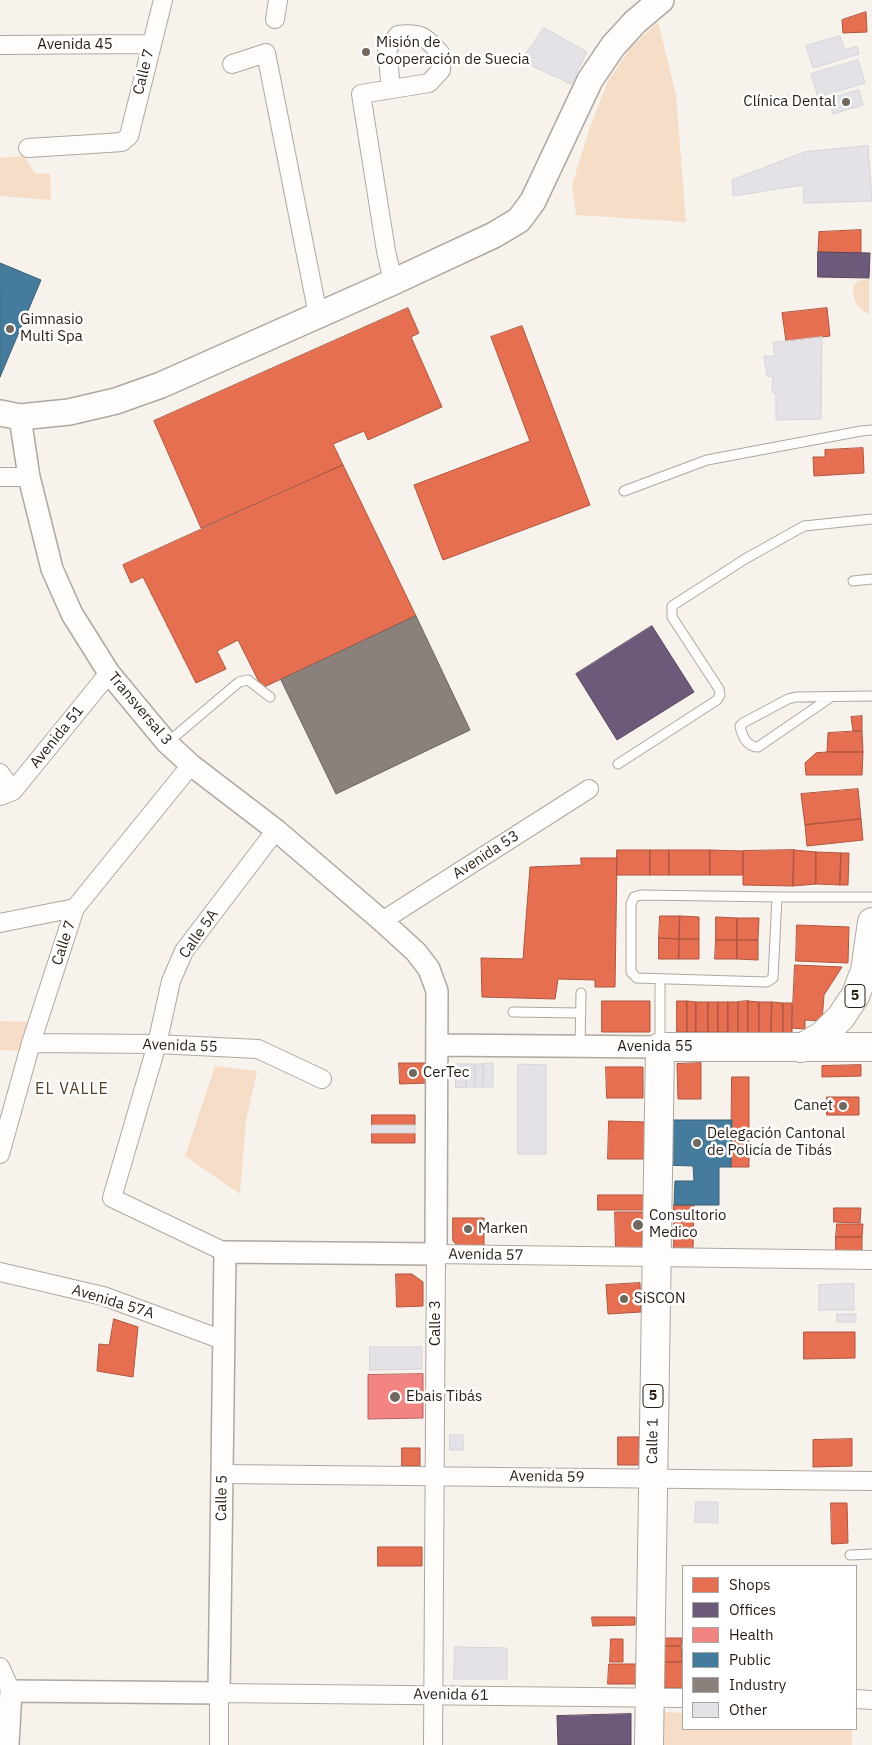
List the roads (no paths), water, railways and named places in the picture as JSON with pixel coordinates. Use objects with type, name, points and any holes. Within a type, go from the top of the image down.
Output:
[{"type":"main road","points":[[10,415],[69,412],[125,398],[161,385],[393,282],[494,235],[519,220],[533,201],[590,80],[613,46],[655,2]]},
{"type":"main road","name":"5","points":[[801,1048],[822,1036],[841,1017],[855,996],[865,971],[872,922]]},
{"type":"main road","name":"Avenida 55","points":[[660,1047],[872,1047]]},
{"type":"main road","name":"Calle 1","points":[[649,1745],[655,1257],[660,1047]]},
{"type":"street","name":"Calle 7","points":[[28,148],[122,142],[129,136],[163,0]]},
{"type":"street","points":[[275,19],[278,0]]},
{"type":"street","name":"Avenida 45","points":[[0,45],[151,44]]},
{"type":"street","points":[[232,64],[266,53],[318,315]]},
{"type":"street","points":[[391,88],[361,94],[386,251],[393,282]]},
{"type":"street","name":"Transversal 3","points":[[10,415],[29,477],[52,569],[72,614],[109,673],[166,743],[276,830],[382,920]]},
{"type":"street","points":[[0,477],[29,477]]},
{"type":"street","name":"Avenida 51","points":[[7,793],[109,673]]},
{"type":"street","name":"Calle 7","points":[[0,1154],[31,1043],[75,908],[192,765]]},
{"type":"street","points":[[0,773],[7,793]]},
{"type":"street","name":"Avenida 53","points":[[382,920],[589,789]]},
{"type":"street","name":"Calle 5A","points":[[112,1198],[158,1044],[171,981],[184,950],[276,830]]},
{"type":"street","points":[[0,924],[75,908]]},
{"type":"street","name":"Calle 3","points":[[382,920],[416,952],[428,969],[436,991],[438,1044],[432,1745]]},
{"type":"street","name":"Avenida 55","points":[[31,1043],[158,1044],[258,1049],[322,1078]]},
{"type":"street","name":"Avenida 55","points":[[438,1044],[660,1047]]},
{"type":"street","name":"Avenida 57","points":[[112,1198],[224,1252],[872,1260]]},
{"type":"street","name":"Calle 5","points":[[219,1745],[224,1252]]},
{"type":"street","name":"Avenida 57A","points":[[0,1272],[103,1296],[223,1340]]},
{"type":"street","name":"Avenida 59","points":[[222,1474],[872,1481]]},
{"type":"street","points":[[0,1668],[10,1691],[5,1736]]},
{"type":"street","points":[[10,1691],[219,1693]]},
{"type":"street","name":"Avenida 61","points":[[219,1693],[682,1698]]},
{"type":"street","points":[[857,1700],[872,1700]]},
{"type":"lane","points":[[624,491],[708,460],[872,430]]},
{"type":"lane","points":[[618,764],[717,700],[720,695],[719,689],[672,617],[672,606],[745,559],[804,526],[872,519]]},
{"type":"lane","points":[[853,581],[872,579]]},
{"type":"lane","points":[[166,743],[239,682],[248,680],[270,697]]},
{"type":"lane","points":[[831,697],[758,747],[748,744],[741,730],[740,726],[743,723],[788,699],[796,697],[872,696]]},
{"type":"lane","points":[[777,897],[773,978],[771,981],[637,978],[631,972],[631,904],[634,897],[641,895],[872,897]]},
{"type":"lane","points":[[660,979],[660,1047]]},
{"type":"lane","points":[[580,1046],[581,993]]},
{"type":"lane","points":[[513,1012],[581,1012]]},
{"type":"lane","points":[[850,1554],[872,1554]]},
{"type":"place","name":"Misión de Cooperación de Suecia","points":[[366,52]]},
{"type":"place","name":"Clínica Dental","points":[[846,102]]},
{"type":"place","name":"Gimnasio Multi Spa","points":[[10,329]]},
{"type":"place","name":"CerTec","points":[[413,1073]]},
{"type":"place","name":"Canet","points":[[843,1106]]},
{"type":"place","name":"Delegación Cantonal de Policía de Tibás","points":[[697,1143]]},
{"type":"place","name":"Consultorio Medico","points":[[638,1225]]},
{"type":"place","name":"Marken","points":[[468,1229]]},
{"type":"place","name":"SiSCON","points":[[624,1299]]},
{"type":"place","name":"Ebais Tibás","points":[[395,1397]]},
{"type":"district","name":"EL VALLE","points":[[72,1089]]}]
